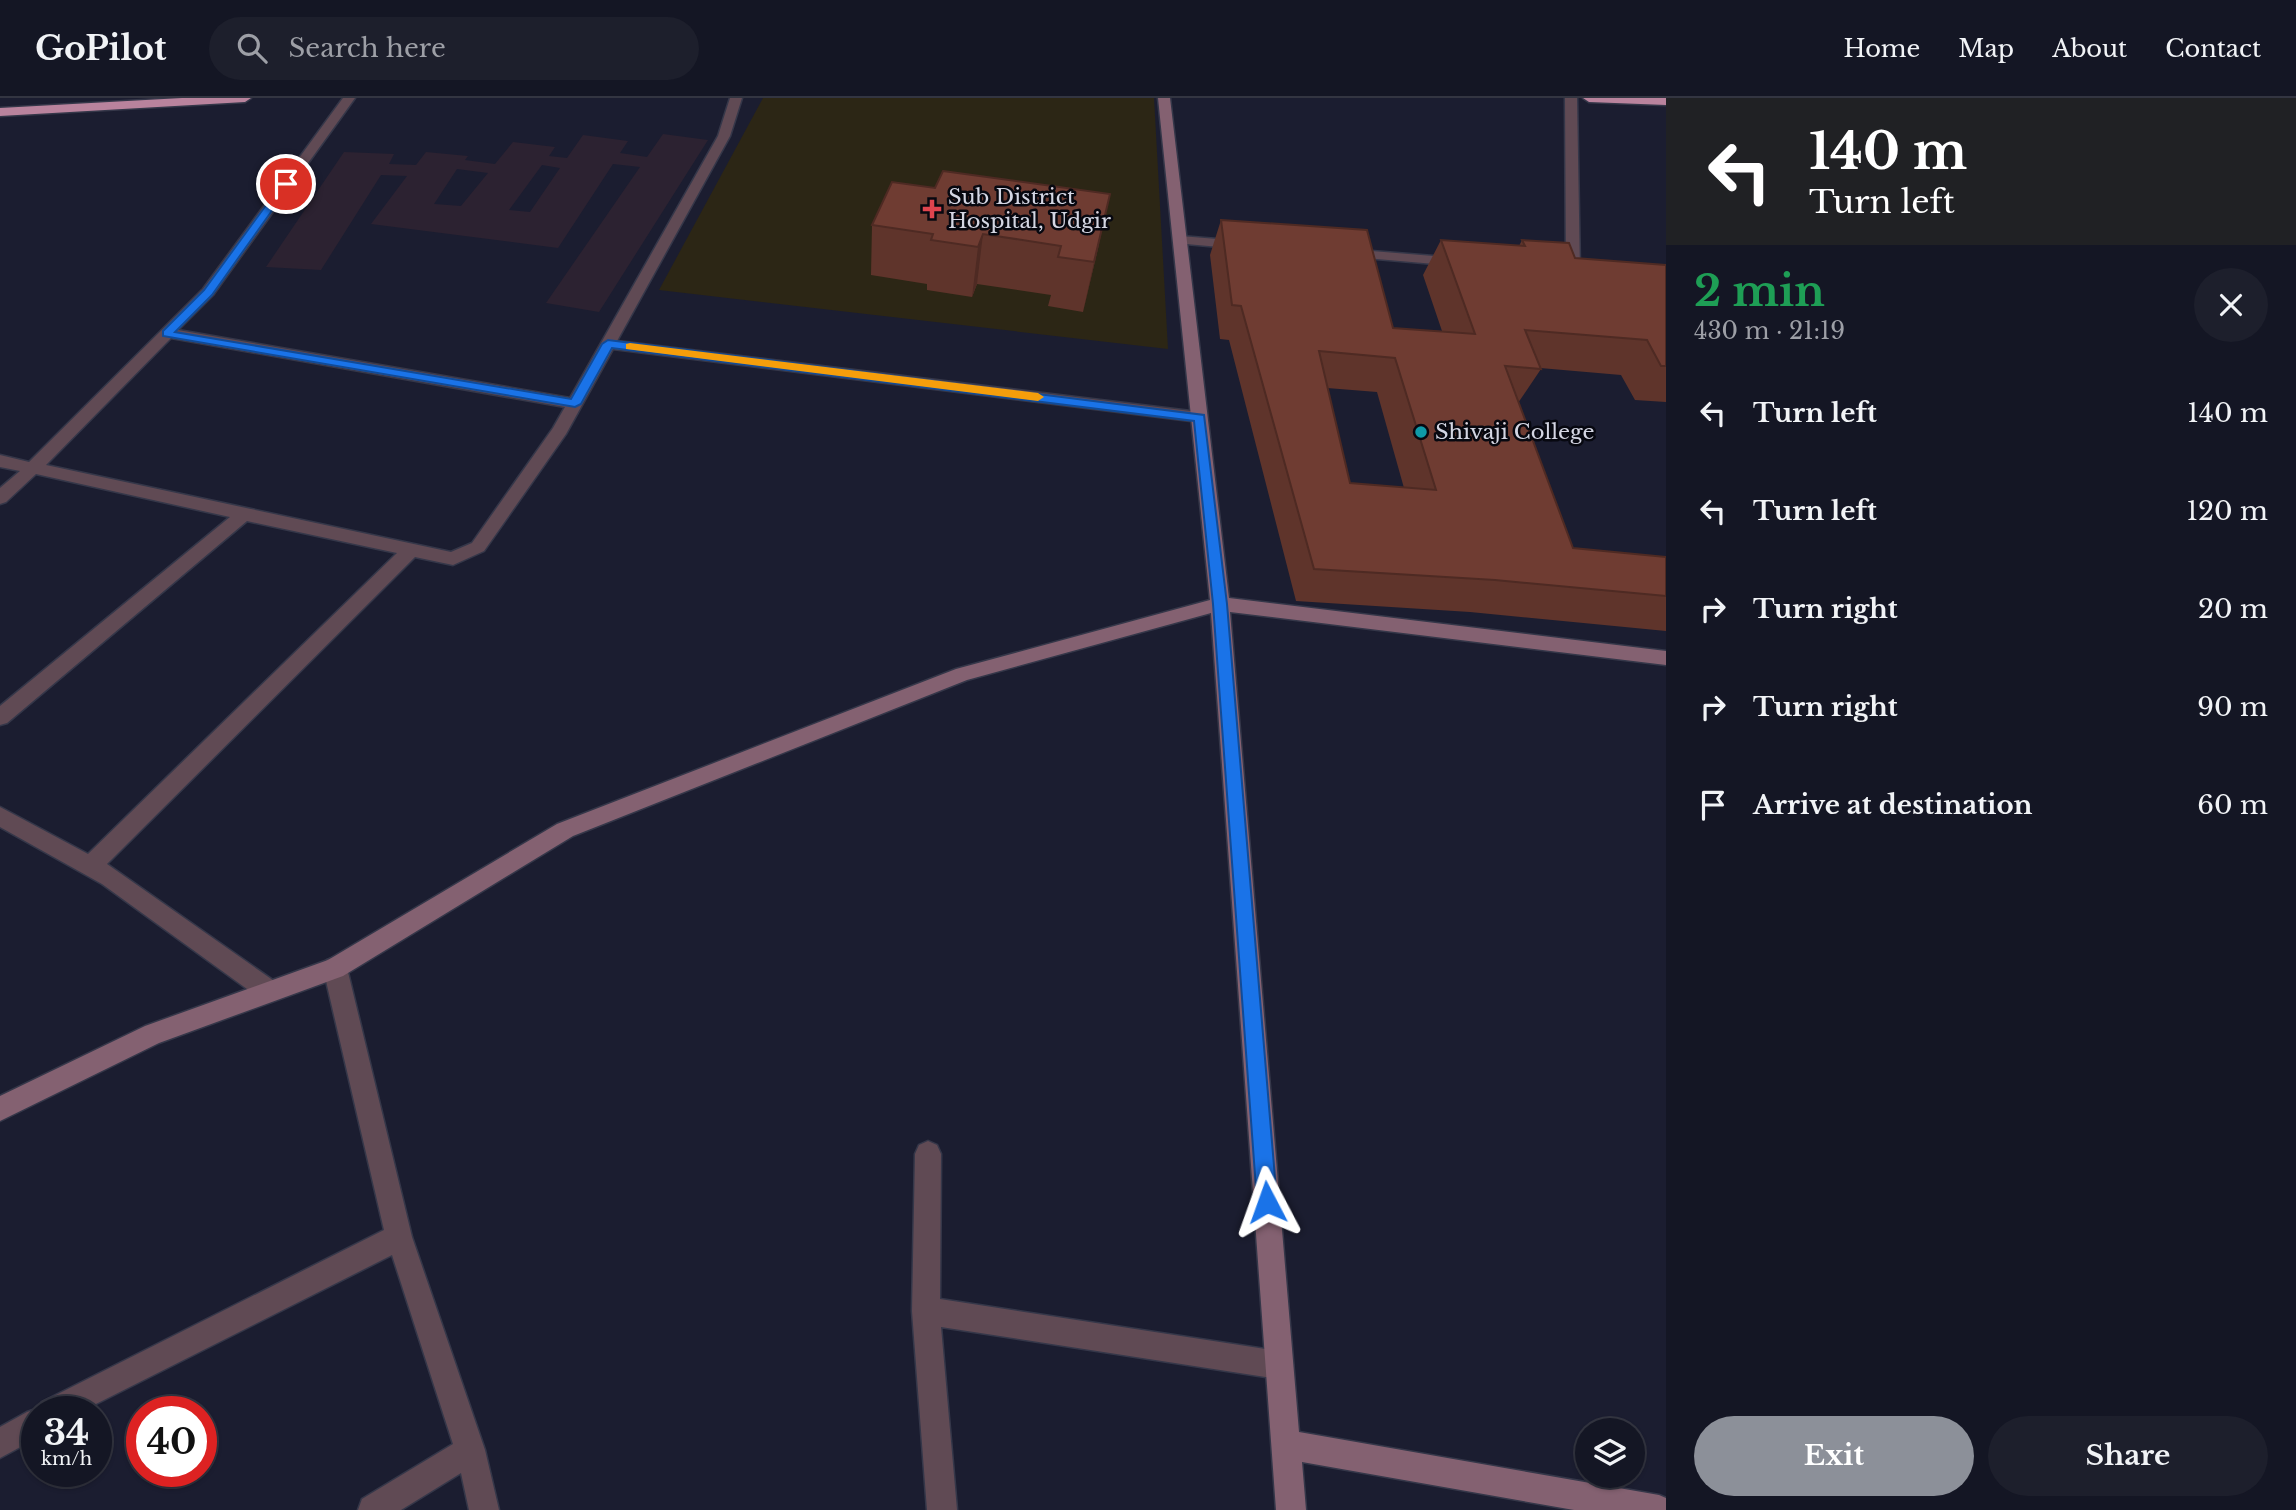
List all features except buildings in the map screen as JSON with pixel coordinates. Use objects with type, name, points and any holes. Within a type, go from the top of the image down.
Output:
[{"type":"highway","points":[[0,102],[67,98]]},
{"type":"highway","points":[[0,112],[245,98]]},
{"type":"highway","points":[[1589,98],[1666,101]]},
{"type":"street","points":[[0,498],[208,292],[349,98]]},
{"type":"street","points":[[0,461],[453,559],[478,547],[560,430],[575,404],[724,136],[736,98]]},
{"type":"street","points":[[1164,98],[1220,604],[1291,1510]]},
{"type":"street","points":[[1546,269],[1573,272],[1571,98]]},
{"type":"street","points":[[1180,240],[1261,246]]},
{"type":"street","points":[[1329,252],[1478,264]]},
{"type":"street","points":[[167,334],[575,404]]},
{"type":"street","points":[[608,344],[1199,417]]},
{"type":"street","points":[[0,717],[244,514]]},
{"type":"street","points":[[90,866],[411,550]]},
{"type":"street","points":[[0,1109],[153,1034],[335,968],[565,830],[962,674],[1220,604],[1666,658]]},
{"type":"street","points":[[0,816],[110,877],[269,991]]},
{"type":"street","points":[[335,968],[399,1237],[470,1450],[484,1510]]},
{"type":"street","points":[[928,1154],[926,1311],[942,1510]]},
{"type":"street","points":[[80,1396],[399,1237]]},
{"type":"street","points":[[926,1311],[1279,1365]]},
{"type":"street","points":[[0,1443],[21,1431]]},
{"type":"street","points":[[1285,1444],[1587,1504],[1659,1510]]},
{"type":"street","points":[[373,1510],[470,1450]]},
{"type":"shaded area","name":"Sub District Hospital, Udgir","points":[[763,98],[1154,98],[1168,349],[659,290]]},
{"type":"shaded area","points":[[663,134],[708,140],[599,312],[546,303],[640,167],[613,164],[558,248],[371,224],[407,176],[381,175],[321,270],[266,267],[344,152],[394,154],[389,164],[416,165],[426,152],[468,156],[465,160],[495,164],[513,142],[555,147],[549,156],[567,158],[583,135],[628,141],[620,153],[647,157]],"holes":[[[542,165],[560,168],[530,212],[509,210]],[[457,169],[488,173],[461,206],[434,204]]]},
{"type":"slow traffic","points":[[630,347],[1038,397]]},
{"type":"place","name":"Sub District Hospital, Udgir","points":[[932,209]]},
{"type":"place","name":"Shivaji College","points":[[1421,432]]},
{"type":"route","points":[[286,184],[208,292],[167,334],[575,404],[608,344],[1199,417],[1220,604],[1267,1202]]}]
